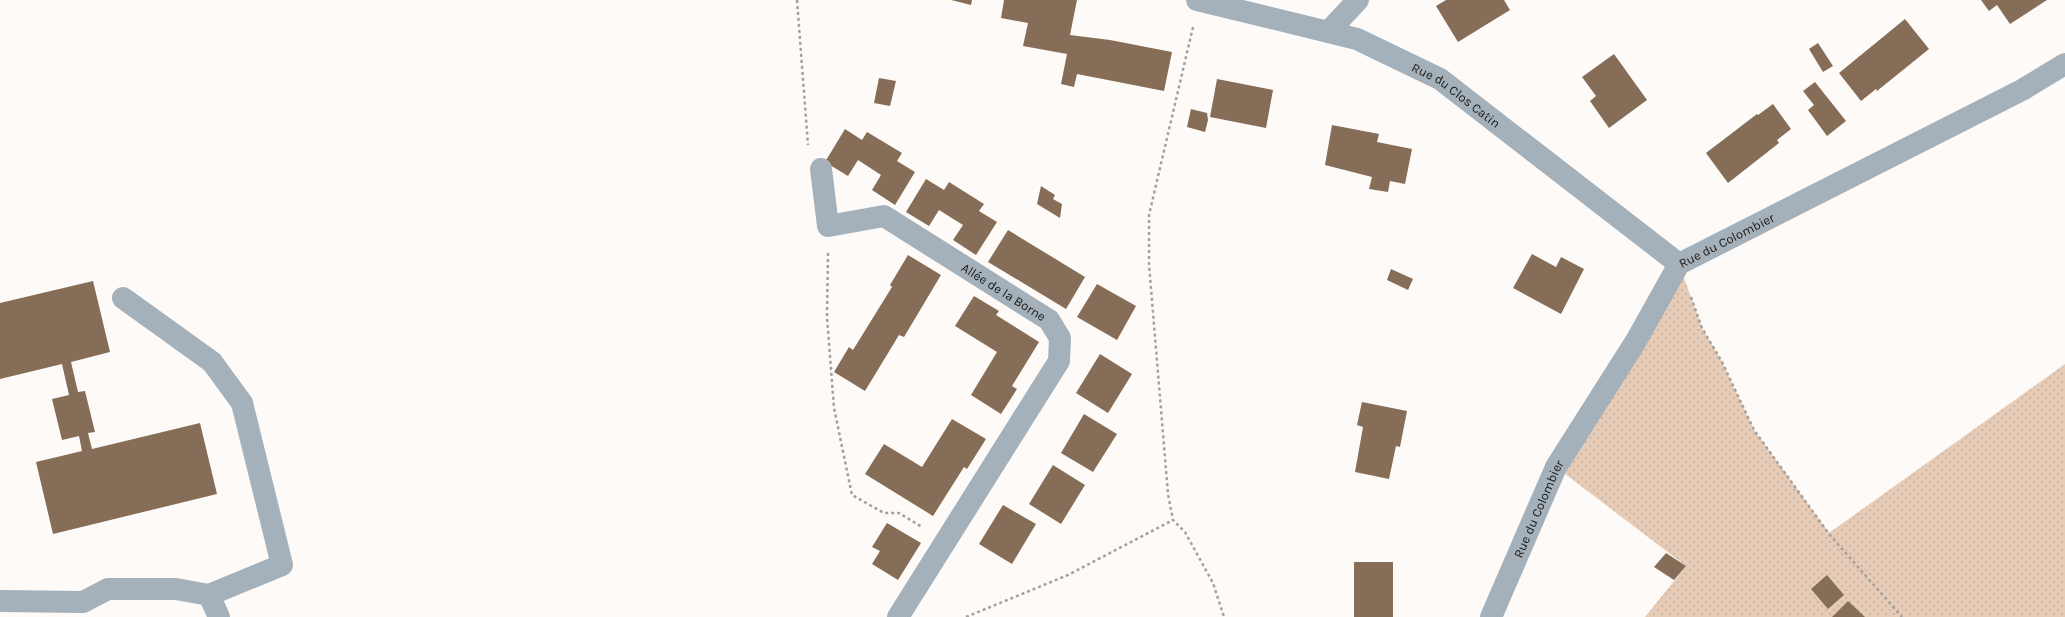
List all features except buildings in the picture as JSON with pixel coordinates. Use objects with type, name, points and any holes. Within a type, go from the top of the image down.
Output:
[{"type":"street","name":"Rue du Clos Catin","points":[[1198,0],[1357,39],[1440,79],[1679,264]]},
{"type":"street","points":[[1328,32],[1358,0]]},
{"type":"street","name":"Rue du Colombier","points":[[1491,617],[1556,467],[1636,342],[1679,264],[2022,90],[2065,64]]},
{"type":"street","points":[[821,169],[828,226]]},
{"type":"street","name":"Allée de la Borne","points":[[828,226],[884,216],[1049,320],[1060,338],[1059,361],[898,617]]},
{"type":"street","points":[[0,601],[83,602],[108,589],[176,589],[209,594],[282,565],[242,403],[212,362],[123,298]]},
{"type":"street","points":[[209,594],[219,617]]},
{"type":"path","points":[[797,0],[809,157],[821,169]]},
{"type":"path","points":[[1198,0],[1149,215],[1149,264],[1168,494],[1173,520],[1185,532],[1213,583],[1224,617]]},
{"type":"path","points":[[828,226],[827,317],[834,408],[852,495],[884,514],[899,513],[946,541]]},
{"type":"path","points":[[1679,264],[1702,328],[1722,362],[1754,430],[1829,534],[1902,617]]},
{"type":"path","points":[[966,617],[1068,575],[1173,520]]},
{"type":"shaded area","points":[[1679,264],[1702,328],[1722,362],[1754,430],[1829,533],[2065,364],[2065,617],[1645,617],[1686,566],[1556,467]]}]
